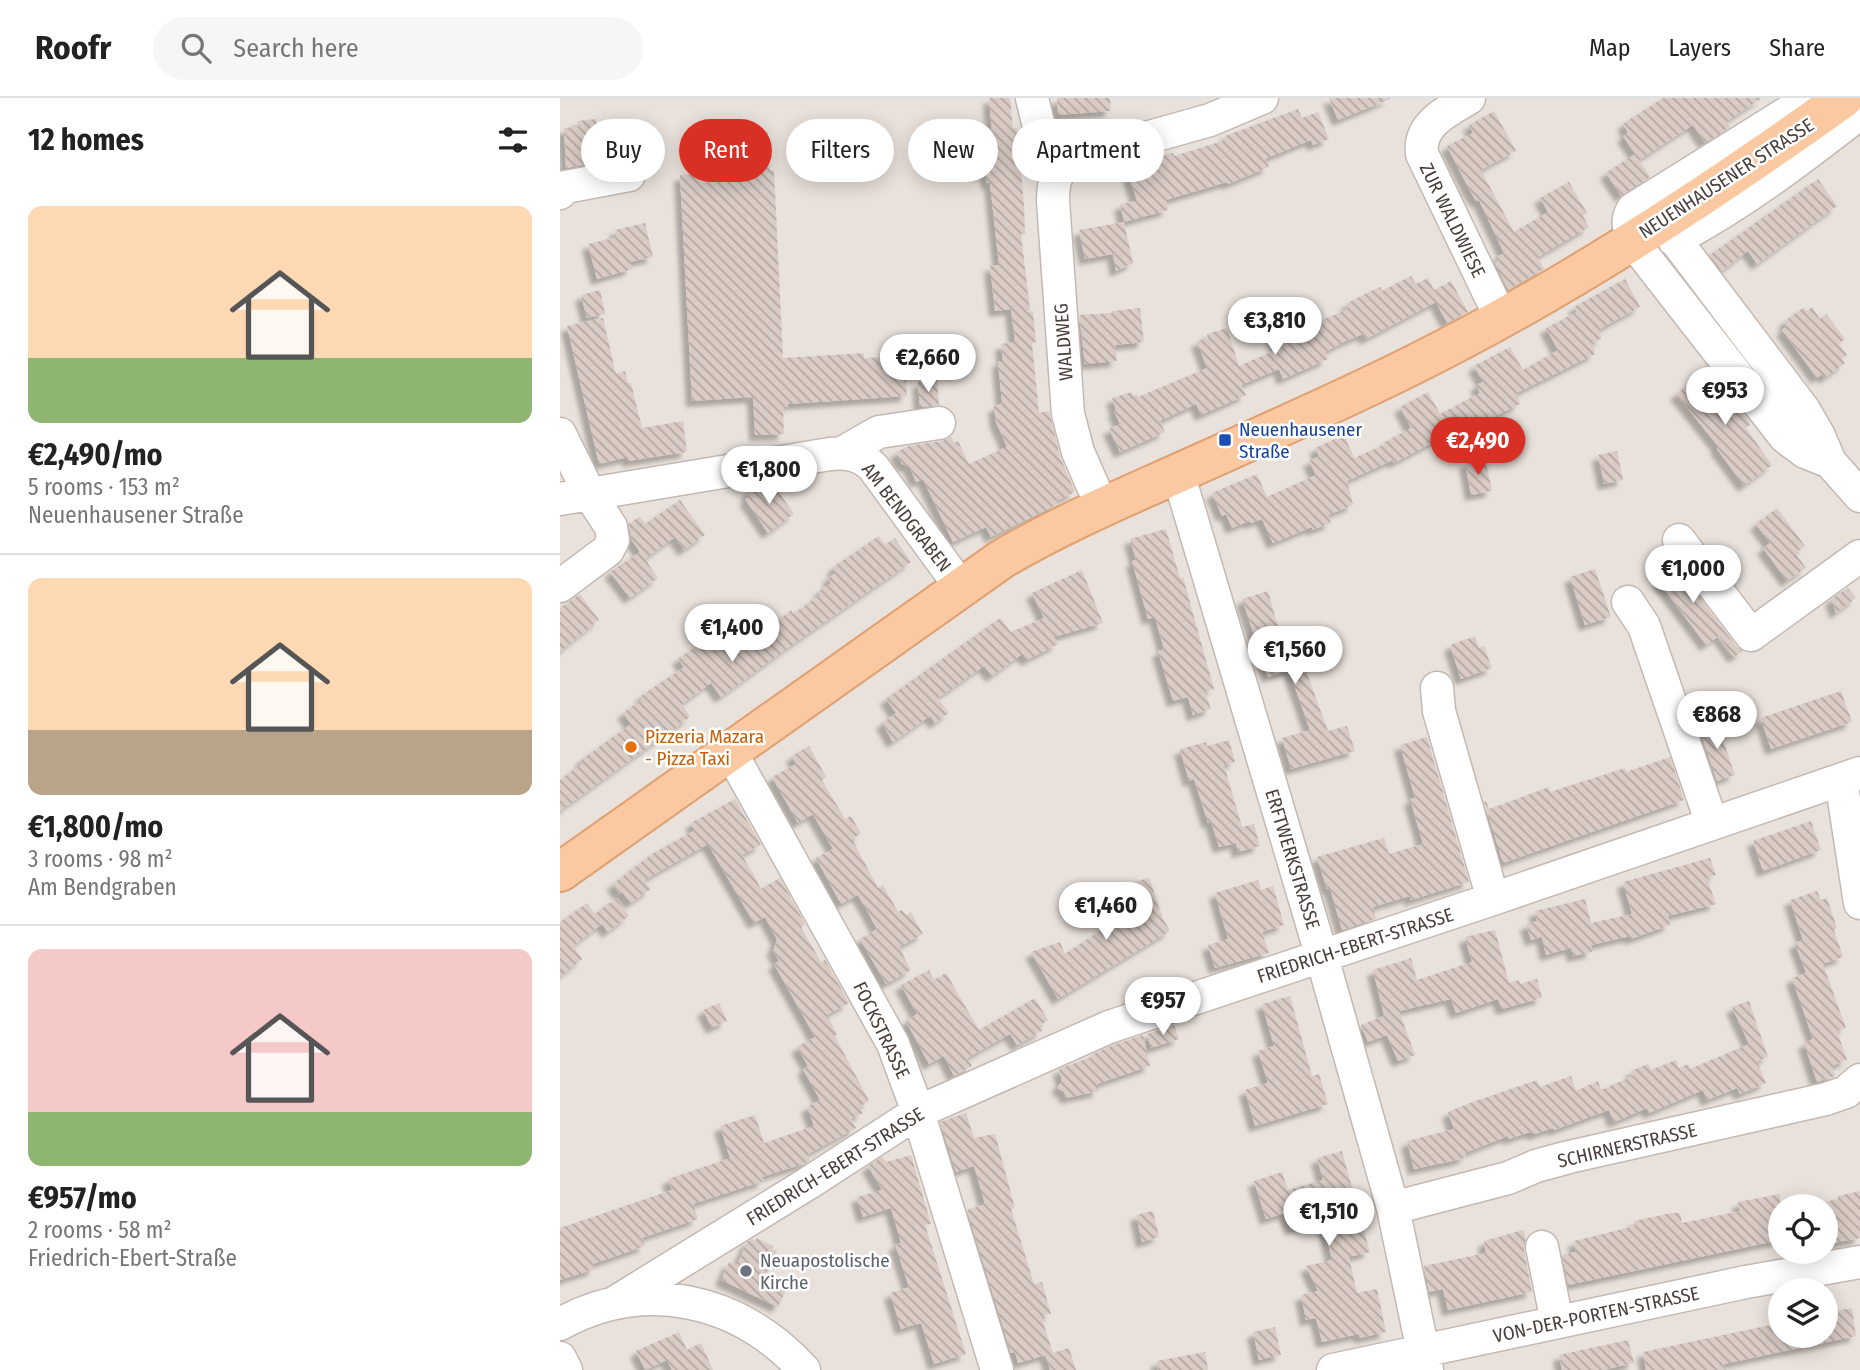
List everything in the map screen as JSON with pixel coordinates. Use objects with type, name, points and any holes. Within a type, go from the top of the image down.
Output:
[{"type":"main road","name":"NEUENHAUSENER STRASSE","points":[[562,867],[730,751],[960,586],[1024,546],[1102,507],[1390,377],[1501,318],[1656,233],[1844,98]]},
{"type":"street","name":"WALDWEG","points":[[1032,98],[1037,119]]},
{"type":"street","points":[[1164,133],[1219,117],[1262,98]]},
{"type":"street","name":"ZUR WALDWIESE","points":[[1469,98],[1427,129],[1422,141],[1422,154],[1501,318]]},
{"type":"street","points":[[1811,98],[1633,209],[1628,220],[1656,233],[1804,410],[1830,463],[1860,496]]},
{"type":"street","points":[[1656,233],[1708,222],[1761,187],[1860,113]]},
{"type":"street","points":[[560,193],[560,188],[592,182]]},
{"type":"street","name":"WALDWEG","points":[[1054,182],[1053,201],[1068,414],[1078,452],[1102,507]]},
{"type":"street","points":[[1656,233],[1785,437],[1805,452],[1830,463]]},
{"type":"street","points":[[842,453],[879,432],[939,423]]},
{"type":"street","points":[[560,434],[574,496],[611,527],[612,543],[604,554],[560,586]]},
{"type":"street","name":"AM BENDGRABEN","points":[[574,496],[842,453],[857,456],[873,467],[960,586]]},
{"type":"street","name":"ERFTWERKSTRASSE","points":[[1178,473],[1322,957],[1393,1208],[1425,1360]]},
{"type":"street","points":[[1679,540],[1751,635],[1860,556]]},
{"type":"street","points":[[1628,602],[1644,626],[1713,824]]},
{"type":"street","points":[[1437,688],[1439,711],[1493,899]]},
{"type":"street","name":"FOCKSTRASSE","points":[[730,751],[881,1021],[902,1066],[997,1370]]},
{"type":"street","points":[[1850,776],[1860,903]]},
{"type":"street","name":"FRIEDRICH-EBERT-STRASSE","points":[[614,1303],[918,1112],[1129,1019],[1322,957],[1850,776]]},
{"type":"street","name":"SCHIRNERSTRASSE","points":[[1393,1208],[1508,1178],[1536,1166],[1569,1157],[1826,1100],[1846,1092],[1860,1080]]},
{"type":"street","points":[[1542,1247],[1557,1322]]},
{"type":"street","name":"VON-DER-PORTEN-STRASSE","points":[[1334,1370],[1425,1360],[1557,1322],[1746,1282],[1860,1262]]},
{"type":"street","points":[[560,1324],[581,1313],[614,1303],[674,1301],[706,1306],[728,1313],[758,1329],[804,1370]]},
{"type":"street","points":[[560,1358],[566,1370]]},
{"type":"shaded area","points":[[560,98],[1860,98],[1860,1370],[560,1370]]},
{"type":"building","points":[[989,98],[1010,98],[1012,182],[1022,182],[1025,234],[1021,234],[1030,310],[1026,312],[1033,311],[1036,342],[1032,343],[1039,413],[1049,411],[1060,457],[1075,492],[1056,501],[1058,504],[991,537],[986,527],[953,542],[923,479],[916,482],[910,467],[902,464],[896,452],[909,446],[951,437],[954,443],[958,441],[969,464],[1007,447],[996,422],[994,407],[1002,403],[998,361],[1003,361],[1001,344],[1015,342],[1011,309],[995,311],[990,266],[999,265],[990,183],[987,182],[998,182],[998,119],[991,119]]},
{"type":"building","points":[[1057,98],[1110,98],[1111,111],[1058,115]]},
{"type":"building","points":[[1329,98],[1390,98],[1390,99],[1338,120]]},
{"type":"building","points":[[1663,98],[1762,98],[1727,121],[1730,127],[1705,143],[1693,125],[1639,160],[1623,136],[1628,133],[1623,124]]},
{"type":"building","points":[[1298,109],[1302,118],[1318,112],[1329,139],[1313,145],[1311,140],[1265,159],[1269,167],[1228,184],[1227,182],[1166,200],[1168,210],[1124,222],[1120,204],[1137,201],[1131,182],[1164,182],[1164,155],[1173,153],[1174,156],[1226,140],[1225,136]]},
{"type":"building","points":[[1494,111],[1516,151],[1481,170],[1514,232],[1548,212],[1540,198],[1569,182],[1587,213],[1583,216],[1589,227],[1538,257],[1544,269],[1508,290],[1495,263],[1500,260],[1498,256],[1504,253],[1479,200],[1476,201],[1447,146],[1473,133],[1469,125]]},
{"type":"building","points":[[577,121],[581,121],[581,165],[566,168],[564,128],[578,127]]},
{"type":"building","points":[[1635,154],[1650,177],[1621,196],[1606,173]]},
{"type":"building","points":[[774,170],[783,358],[864,353],[864,358],[905,356],[907,396],[788,404],[788,409],[783,409],[784,434],[755,435],[753,397],[692,401],[680,182],[772,182]]},
{"type":"building","points":[[1818,179],[1837,206],[1757,264],[1748,251],[1722,271],[1710,255]]},
{"type":"building","points":[[1124,222],[1133,263],[1116,271],[1113,254],[1085,259],[1079,230]]},
{"type":"building","points":[[645,223],[653,257],[630,262],[632,269],[597,279],[588,244],[617,237],[615,230]]},
{"type":"building","points":[[1411,276],[1416,284],[1428,278],[1434,290],[1451,281],[1468,312],[1447,323],[1436,302],[1366,339],[1363,334],[1344,342],[1325,352],[1328,359],[1283,379],[1279,369],[1241,385],[1246,395],[1201,415],[1196,404],[1160,421],[1165,432],[1120,452],[1109,429],[1120,424],[1112,398],[1132,392],[1133,396],[1137,394],[1138,397],[1207,368],[1197,341],[1208,338],[1207,334],[1227,328],[1239,366],[1278,349],[1270,330],[1295,319],[1299,330],[1348,309],[1346,304],[1369,292],[1380,287],[1382,291]]},
{"type":"building","points":[[1625,279],[1640,307],[1598,330],[1602,338],[1593,343],[1595,354],[1517,393],[1520,404],[1482,423],[1479,418],[1394,463],[1393,460],[1347,481],[1353,505],[1328,515],[1331,523],[1312,530],[1312,527],[1273,543],[1262,519],[1232,528],[1226,514],[1222,516],[1212,493],[1257,474],[1267,497],[1316,475],[1309,461],[1319,456],[1315,448],[1344,435],[1354,458],[1384,445],[1383,443],[1411,428],[1400,407],[1428,392],[1440,414],[1480,393],[1476,385],[1483,382],[1474,366],[1510,347],[1523,370],[1558,350],[1546,328],[1577,312],[1574,307]]},
{"type":"building","points":[[600,290],[605,314],[587,318],[581,295]]},
{"type":"building","points":[[1804,307],[1807,311],[1812,307],[1820,319],[1826,314],[1845,339],[1839,344],[1847,355],[1842,359],[1845,363],[1825,378],[1822,374],[1817,378],[1782,330],[1787,326],[1784,322]]},
{"type":"building","points":[[1140,308],[1144,342],[1115,345],[1117,361],[1085,364],[1079,315]]},
{"type":"building","points":[[603,318],[616,374],[625,371],[628,383],[631,383],[642,428],[683,421],[687,452],[628,461],[628,457],[599,464],[567,326]]},
{"type":"building","points":[[1704,373],[1713,385],[1718,381],[1751,424],[1746,428],[1772,465],[1744,486],[1717,449],[1717,445],[1676,394]]},
{"type":"building","points":[[937,380],[939,405],[920,407],[918,382]]},
{"type":"building","points":[[1617,451],[1623,480],[1604,484],[1598,455]]},
{"type":"building","points":[[1485,458],[1492,491],[1471,495],[1465,462]]},
{"type":"building","points":[[772,482],[794,514],[768,533],[745,499],[749,497],[746,493],[757,485]]},
{"type":"building","points":[[680,500],[705,535],[684,550],[675,537],[645,559],[658,578],[630,598],[610,572],[640,552],[631,539],[629,524],[640,516],[645,524]]},
{"type":"building","points":[[1777,508],[1805,546],[1795,553],[1806,568],[1787,581],[1763,548],[1770,543],[1756,524]]},
{"type":"building","points":[[1166,529],[1180,578],[1183,577],[1214,689],[1205,692],[1211,709],[1193,715],[1188,697],[1173,701],[1158,651],[1164,649],[1155,617],[1148,619],[1132,561],[1136,560],[1130,539]]},
{"type":"building","points":[[879,536],[885,545],[895,538],[911,562],[721,697],[711,683],[682,704],[690,717],[560,811],[560,780],[583,763],[581,760],[631,724],[623,713],[643,699],[641,696],[684,667],[678,659],[699,644],[703,648],[716,639],[721,646],[770,610],[779,620],[791,610],[793,614],[821,594],[819,591],[831,583],[828,578],[836,572],[832,568]]},
{"type":"building","points":[[1662,546],[1736,646],[1743,651],[1734,657],[1719,636],[1706,645],[1659,582],[1671,573],[1655,551]]},
{"type":"building","points":[[1595,569],[1611,617],[1585,625],[1570,577]]},
{"type":"building","points":[[1082,570],[1103,623],[1054,637],[1058,644],[1027,660],[1022,654],[992,676],[984,666],[938,698],[949,713],[935,723],[930,716],[893,742],[882,723],[896,713],[886,699],[1000,618],[1011,632],[1044,618],[1032,593]]},
{"type":"building","points":[[1848,588],[1856,598],[1836,613],[1831,599]]},
{"type":"building","points":[[1268,591],[1279,630],[1284,628],[1293,650],[1313,643],[1319,659],[1304,665],[1328,731],[1347,726],[1355,751],[1291,769],[1282,738],[1310,730],[1289,670],[1268,677],[1242,599]]},
{"type":"building","points":[[580,594],[599,620],[560,652],[560,608]]},
{"type":"building","points":[[1475,636],[1479,648],[1484,646],[1492,668],[1461,679],[1450,645]]},
{"type":"building","points":[[1841,691],[1852,722],[1771,749],[1761,718]]},
{"type":"building","points":[[1717,722],[1735,775],[1717,781],[1699,728]]},
{"type":"building","points":[[1427,737],[1469,882],[1411,900],[1410,896],[1373,907],[1376,919],[1342,930],[1330,888],[1327,889],[1317,857],[1384,838],[1389,854],[1423,844],[1410,799],[1415,798],[1400,745]]},
{"type":"building","points":[[1229,740],[1235,762],[1224,765],[1242,827],[1254,824],[1260,846],[1238,852],[1236,843],[1219,847],[1194,779],[1189,781],[1180,749],[1206,742],[1207,746]]},
{"type":"building","points":[[809,746],[826,777],[822,780],[845,819],[851,816],[861,834],[852,839],[878,888],[883,885],[898,912],[902,910],[906,915],[911,912],[923,934],[899,947],[911,970],[886,984],[860,939],[877,929],[869,914],[858,895],[841,904],[816,858],[833,849],[813,814],[798,823],[772,777],[796,764],[792,756]]},
{"type":"building","points":[[1670,757],[1684,800],[1503,863],[1484,802],[1486,801],[1489,809],[1549,787],[1550,792]]},
{"type":"building","points":[[735,799],[761,845],[742,855],[761,889],[780,878],[805,924],[801,927],[821,962],[825,960],[849,1003],[827,1015],[869,1101],[859,1107],[863,1113],[851,1119],[856,1128],[808,1154],[810,1160],[806,1163],[762,1177],[764,1181],[693,1204],[698,1219],[642,1238],[645,1246],[593,1264],[595,1269],[560,1280],[560,1228],[672,1190],[668,1179],[730,1158],[720,1126],[755,1115],[764,1143],[814,1126],[807,1107],[820,1100],[803,1069],[808,1066],[797,1047],[815,1037],[774,964],[779,961],[773,951],[777,939],[765,917],[754,923],[708,844],[644,880],[651,889],[631,903],[622,892],[619,894],[613,884],[652,854],[695,830],[691,823]]},
{"type":"building","points":[[1811,821],[1821,850],[1763,871],[1753,841]]},
{"type":"building","points":[[1710,858],[1716,875],[1707,878],[1716,904],[1668,916],[1670,925],[1631,939],[1630,936],[1591,945],[1592,952],[1573,956],[1571,948],[1546,955],[1542,937],[1531,940],[1526,924],[1537,921],[1535,911],[1585,899],[1591,923],[1632,914],[1623,882]]},
{"type":"building","points":[[1149,877],[1163,919],[1170,931],[1058,999],[1031,952],[1060,942],[1065,954],[1121,917],[1116,895],[1132,891],[1131,884]]},
{"type":"building","points":[[1258,880],[1261,890],[1273,886],[1284,925],[1262,932],[1269,953],[1215,968],[1208,945],[1228,939],[1215,893]]},
{"type":"building","points":[[1817,891],[1821,900],[1827,898],[1843,957],[1823,964],[1846,1028],[1837,1031],[1847,1060],[1832,1066],[1835,1076],[1817,1082],[1804,1043],[1813,1039],[1792,978],[1806,973],[1795,943],[1803,940],[1790,900]]},
{"type":"building","points":[[616,898],[629,916],[608,932],[602,924],[573,946],[582,959],[560,977],[560,922],[587,903],[597,917],[595,914]]},
{"type":"building","points":[[1495,930],[1509,983],[1519,980],[1520,984],[1537,979],[1542,998],[1502,1009],[1498,999],[1456,1013],[1451,999],[1399,1011],[1415,1055],[1398,1061],[1387,1035],[1368,1042],[1361,1025],[1391,1013],[1384,1015],[1373,970],[1411,958],[1417,980],[1472,962],[1465,937]]},
{"type":"building","points":[[929,970],[934,980],[946,973],[979,1030],[1035,998],[1048,1020],[1039,1026],[1042,1031],[1017,1045],[1010,1034],[967,1058],[972,1066],[954,1076],[944,1056],[929,1064],[906,1021],[917,1014],[901,985]]},
{"type":"building","points":[[1290,996],[1312,1076],[1319,1074],[1328,1104],[1255,1126],[1245,1090],[1268,1083],[1258,1051],[1274,1046],[1262,1004]]},
{"type":"building","points":[[1749,1001],[1768,1057],[1757,1061],[1766,1083],[1740,1094],[1737,1088],[1707,1100],[1703,1090],[1649,1113],[1647,1108],[1614,1122],[1609,1110],[1554,1130],[1553,1128],[1535,1134],[1530,1132],[1509,1139],[1508,1136],[1465,1153],[1466,1157],[1414,1169],[1407,1141],[1454,1129],[1448,1112],[1470,1103],[1537,1080],[1540,1087],[1571,1076],[1576,1091],[1598,1081],[1601,1090],[1633,1076],[1631,1071],[1648,1064],[1651,1070],[1676,1060],[1679,1068],[1688,1064],[1690,1069],[1749,1044],[1732,1007]]},
{"type":"building","points":[[719,1003],[727,1021],[712,1028],[703,1010]]},
{"type":"building","points":[[1174,1025],[1179,1039],[1151,1048],[1147,1034]]},
{"type":"building","points":[[1143,1035],[1150,1066],[1097,1084],[1099,1091],[1066,1098],[1064,1092],[1057,1088],[1062,1081],[1059,1069]]},
{"type":"building","points":[[966,1113],[974,1138],[995,1134],[1015,1208],[1011,1209],[1034,1284],[1042,1282],[1051,1314],[1041,1316],[1053,1353],[1018,1363],[1015,1352],[1011,1353],[967,1210],[985,1204],[974,1166],[956,1172],[940,1122]]},
{"type":"building","points":[[1342,1151],[1370,1252],[1349,1257],[1357,1293],[1377,1289],[1386,1332],[1360,1338],[1359,1334],[1322,1342],[1316,1318],[1306,1320],[1301,1295],[1318,1291],[1306,1266],[1332,1260],[1323,1221],[1291,1229],[1285,1213],[1266,1219],[1254,1181],[1282,1172],[1288,1190],[1323,1180],[1317,1158]]},
{"type":"building","points":[[911,1155],[931,1224],[925,1225],[966,1354],[934,1364],[921,1323],[901,1329],[890,1293],[909,1287],[895,1244],[901,1243],[891,1208],[863,1217],[857,1197],[882,1190],[868,1166],[882,1157],[886,1162]]},
{"type":"building","points":[[1860,1191],[1860,1238],[1838,1242],[1838,1196]]},
{"type":"building","points":[[1768,1196],[1768,1243],[1568,1285],[1562,1255],[1576,1252],[1574,1241],[1635,1226],[1634,1221],[1671,1213],[1680,1213],[1682,1223],[1740,1211],[1738,1202]]},
{"type":"building","points":[[1153,1211],[1159,1237],[1142,1242],[1136,1215]]},
{"type":"building","points":[[1523,1230],[1532,1292],[1448,1310],[1443,1289],[1429,1292],[1424,1266],[1486,1253],[1484,1241]]},
{"type":"building","name":"Neuapostolische Kirche","points":[[757,1238],[777,1251],[764,1278],[787,1288],[778,1307],[721,1280],[729,1262],[737,1265],[747,1242]]},
{"type":"building","points":[[1852,1308],[1856,1336],[1838,1340],[1838,1311]]},
{"type":"building","points":[[1768,1326],[1768,1348],[1799,1348],[1724,1364],[1726,1370],[1646,1370],[1643,1352]]},
{"type":"building","points":[[1275,1327],[1281,1355],[1259,1360],[1253,1332]]},
{"type":"building","points":[[679,1332],[687,1350],[701,1343],[713,1370],[672,1370],[667,1360],[645,1370],[636,1351]]},
{"type":"building","points":[[1628,1340],[1634,1363],[1603,1370],[1562,1370],[1559,1355]]},
{"type":"building","points":[[1069,1348],[1076,1370],[1050,1370],[1046,1355]]},
{"type":"building","points":[[1205,1352],[1208,1370],[1158,1370],[1157,1361]]},
{"type":"place","name":"Neuenhausener Straße","points":[[1225,440]]},
{"type":"place","name":"Pizzeria Mazara - Pizza Taxi","points":[[631,747]]},
{"type":"place","name":"Neuapostolische Kirche","points":[[746,1271]]}]
